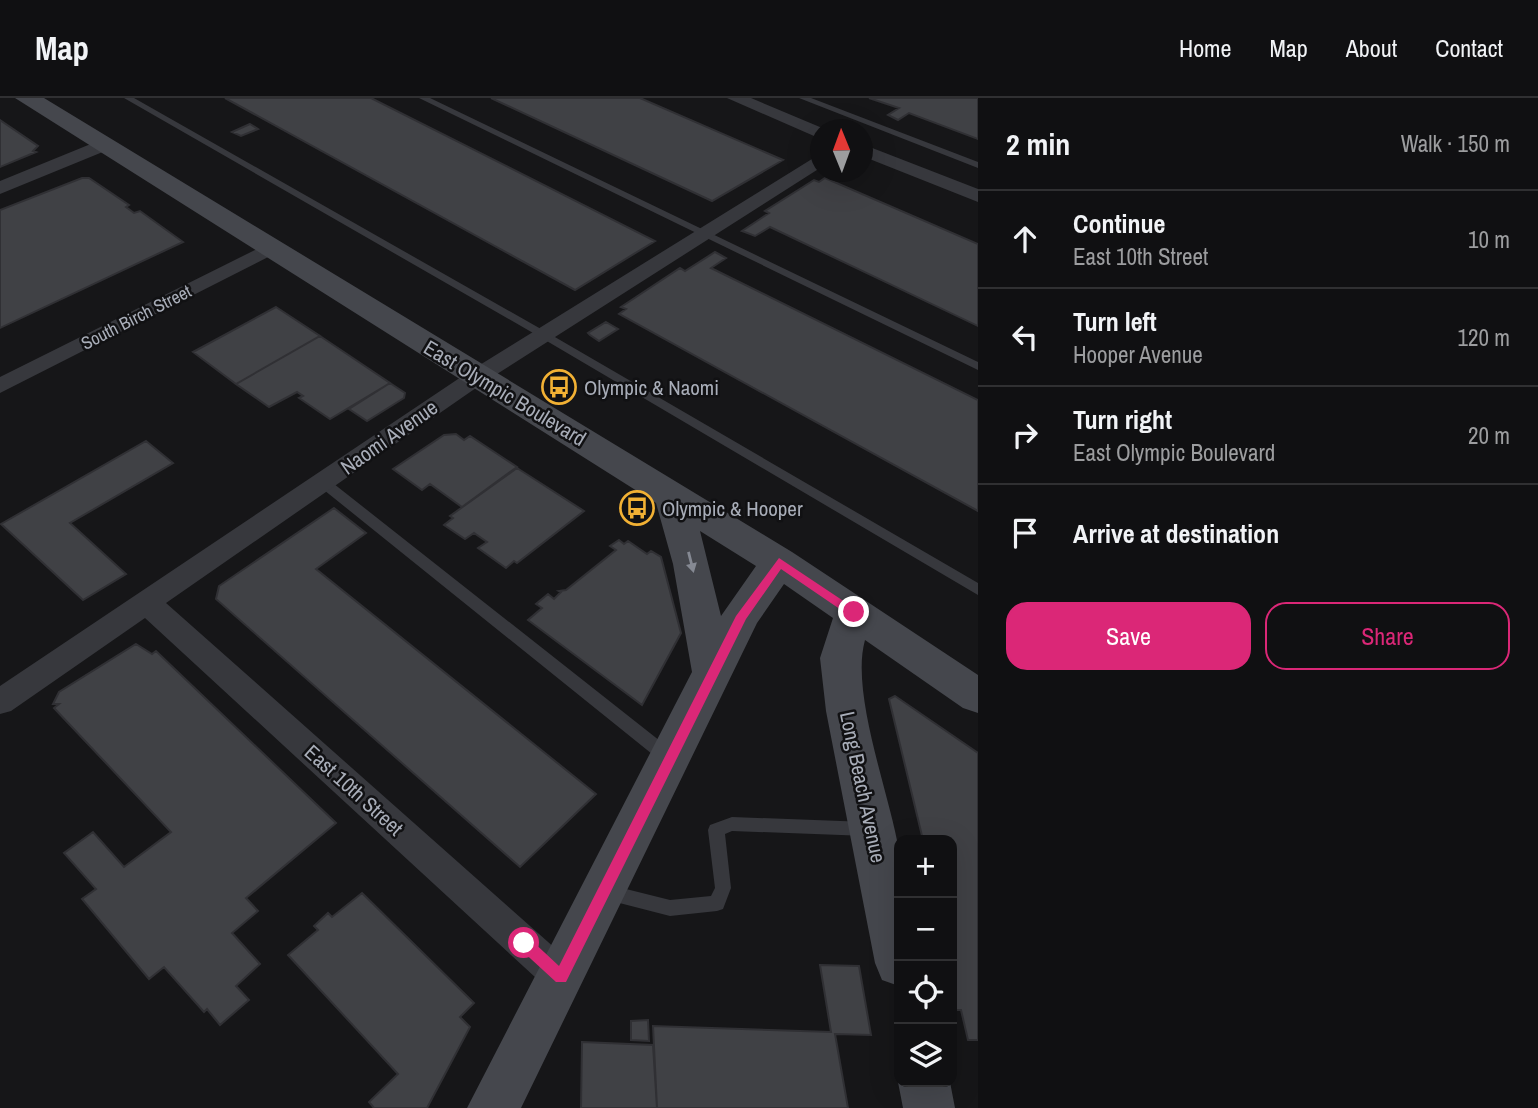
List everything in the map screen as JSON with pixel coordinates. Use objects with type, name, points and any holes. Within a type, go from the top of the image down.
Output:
[{"type":"main road","name":"East Olympic Boulevard","points":[[27,98],[779,562],[978,696]]},
{"type":"main road","points":[[672,496],[692,564],[713,674]]},
{"type":"main road","points":[[494,1108],[741,616],[779,562]]},
{"type":"main road","name":"Long Beach Avenue","points":[[854,612],[840,658],[847,711],[899,961]]},
{"type":"main road","points":[[924,1087],[929,1108]]},
{"type":"street","points":[[736,98],[810,128]]},
{"type":"street","points":[[0,188],[103,145]]},
{"type":"street","points":[[873,153],[978,195]]},
{"type":"street","name":"Naomi Avenue","points":[[0,702],[148,604],[478,376],[810,167]]},
{"type":"street","name":"South Birch Street","points":[[0,386],[271,248]]},
{"type":"street","name":"East 10th Street","points":[[148,604],[561,977]]},
{"type":"lane","points":[[128,98],[544,335],[978,590]]},
{"type":"lane","points":[[423,98],[978,366]]},
{"type":"lane","points":[[803,98],[857,119]]},
{"type":"lane","points":[[873,125],[978,165]]},
{"type":"lane","points":[[324,483],[671,759]]},
{"type":"lane","points":[[604,892],[670,908],[717,903],[723,888],[716,830],[732,824],[872,829]]},
{"type":"building","points":[[225,98],[371,98],[655,241],[575,290]]},
{"type":"building","points":[[491,98],[640,98],[783,160],[712,201]]},
{"type":"building","points":[[869,98],[978,98],[978,139],[909,113],[898,120],[888,115],[899,108]]},
{"type":"building","points":[[0,120],[38,146],[33,151],[36,152],[0,167]]},
{"type":"building","points":[[250,124],[258,129],[241,136],[232,132]]},
{"type":"building","points":[[82,178],[89,178],[129,205],[126,207],[134,213],[140,211],[183,242],[0,328],[0,210]]},
{"type":"building","points":[[811,182],[834,182],[978,244],[978,326],[770,227],[755,236],[742,231],[769,213],[765,211]]},
{"type":"building","points":[[715,252],[726,258],[711,268],[978,400],[978,511],[619,314],[626,309],[621,307],[680,268],[685,271]]},
{"type":"building","points":[[276,307],[320,336],[236,384],[193,352]]},
{"type":"building","points":[[606,322],[618,329],[599,341],[588,333]]},
{"type":"building","points":[[320,336],[390,383],[330,419],[299,398],[303,396],[297,392],[269,407],[236,384]]},
{"type":"building","points":[[390,383],[405,393],[404,398],[367,421],[349,409]]},
{"type":"building","points":[[456,434],[464,440],[470,436],[517,467],[462,507],[430,484],[422,490],[393,469],[444,435]]},
{"type":"building","points":[[146,441],[173,463],[70,523],[126,574],[83,600],[1,524]]},
{"type":"building","points":[[517,468],[584,511],[517,563],[514,561],[506,568],[478,548],[487,542],[474,533],[465,539],[444,525],[453,518],[450,516]]},
{"type":"building","points":[[334,508],[366,533],[316,569],[596,794],[520,867],[216,599],[219,586]]},
{"type":"building","points":[[619,540],[624,544],[628,541],[647,554],[651,551],[661,557],[681,633],[642,705],[528,620],[542,608],[536,604],[548,594],[554,599],[561,592],[559,591],[566,590],[616,550],[610,546]]},
{"type":"building","points":[[136,644],[152,654],[156,651],[336,823],[246,898],[258,911],[232,933],[260,964],[236,986],[249,1000],[220,1025],[207,1009],[204,1012],[164,967],[149,979],[82,899],[96,889],[64,853],[93,832],[124,867],[171,832],[54,708],[59,704],[53,704],[59,692]]},
{"type":"building","points":[[895,696],[978,753],[978,1040],[968,1040],[961,1010],[957,1010],[957,835],[922,835],[889,699]]},
{"type":"building","points":[[362,893],[474,1003],[460,1017],[470,1027],[427,1108],[374,1108],[369,1102],[398,1074],[288,955],[318,930],[314,926],[328,913],[332,917]]},
{"type":"building","points":[[820,965],[859,966],[871,1035],[835,1034],[848,1108],[657,1108],[653,1026],[831,1032]]},
{"type":"building","points":[[648,1020],[649,1041],[631,1040],[631,1021]]},
{"type":"building","points":[[582,1042],[653,1045],[657,1108],[581,1108]]},
{"type":"place","name":"Olympic & Naomi","points":[[559,387]]},
{"type":"place","name":"Olympic & Hooper","points":[[637,508]]},
{"type":"route","points":[[524,943],[561,977],[741,616],[779,562],[854,612]]}]
